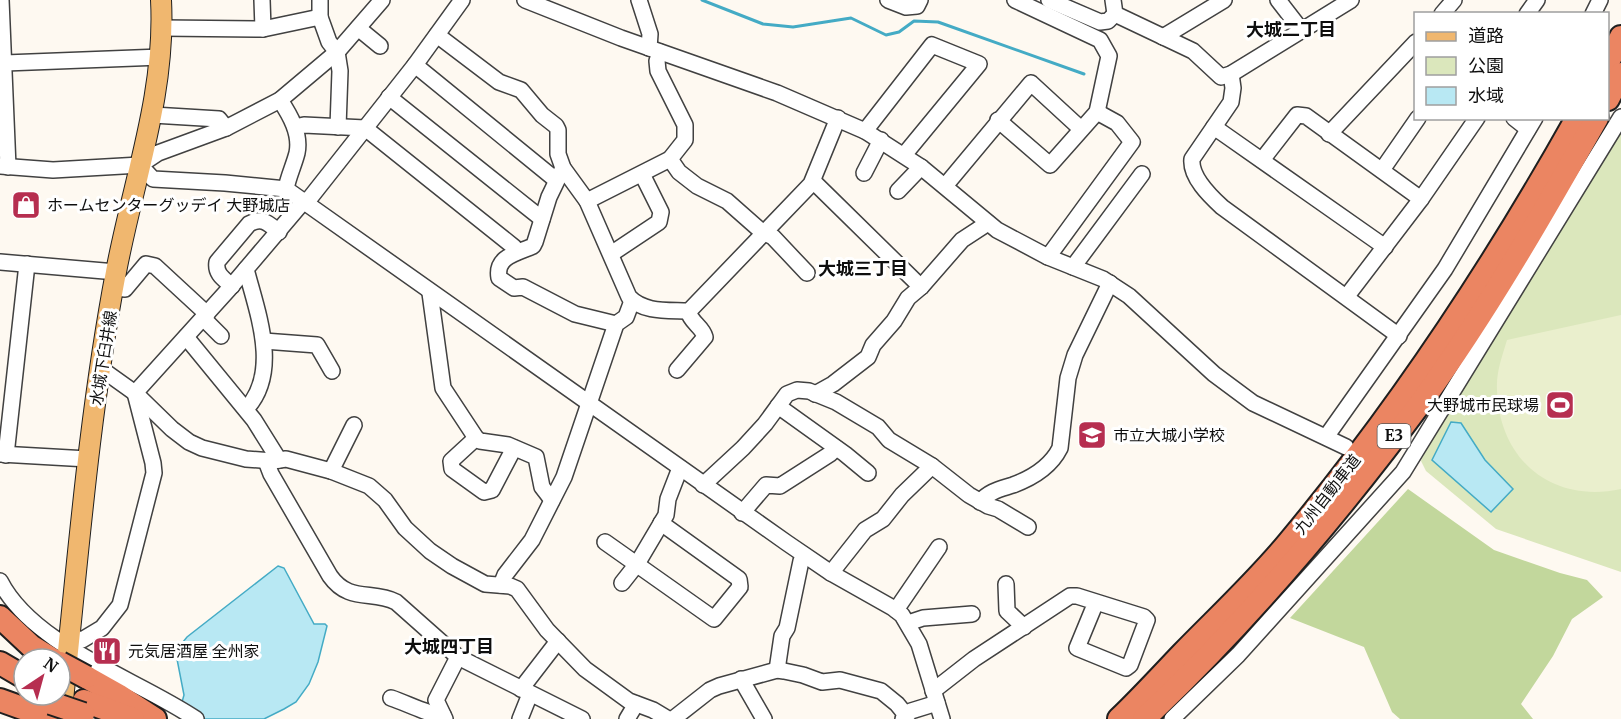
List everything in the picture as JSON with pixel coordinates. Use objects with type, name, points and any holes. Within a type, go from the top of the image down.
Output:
[{"type":"highway","points":[[1609,60],[1621,37]]},
{"type":"highway","points":[[1609,97],[1621,74]]},
{"type":"highway","name":"九州自動車道","points":[[1119,719],[1288,544],[1354,460],[1483,276],[1576,120]]},
{"type":"highway","name":"九州自動車道","points":[[1144,719],[1203,663],[1282,577],[1422,400],[1521,249],[1596,120]]},
{"type":"highway","points":[[0,617],[31,646],[37,647]]},
{"type":"highway","points":[[72,705],[118,694],[155,719]]},
{"type":"highway","points":[[72,705],[133,719]]},
{"type":"highway","points":[[72,705],[148,719]]},
{"type":"highway","points":[[0,719],[62,707]]},
{"type":"main road","name":"水城下臼井線","points":[[64,647],[100,368],[115,280],[153,115],[161,57],[161,0]]},
{"type":"street","points":[[1,0],[5,63],[4,166],[53,170],[140,165],[158,153],[226,128],[280,99],[337,52],[382,0]]},
{"type":"street","points":[[262,0],[263,29]]},
{"type":"street","points":[[320,0],[320,17],[329,42],[337,52],[340,71],[338,127]]},
{"type":"street","points":[[135,393],[232,286],[303,202],[310,198],[415,65],[462,0]]},
{"type":"street","points":[[525,0],[655,50],[777,93],[866,131],[921,167],[997,230],[1048,257],[1110,283],[1130,296],[1235,391],[1271,412],[1346,447]]},
{"type":"street","points":[[587,201],[670,159],[685,140],[685,125],[658,71],[655,50],[639,0]]},
{"type":"street","points":[[888,0],[906,7],[917,6],[920,0]]},
{"type":"street","points":[[998,120],[1050,165],[1097,112],[1109,56],[1100,40],[1015,0]]},
{"type":"street","points":[[1049,0],[1100,22],[1108,21],[1114,7],[1163,37],[1193,51],[1221,77],[1231,74],[1351,0]]},
{"type":"street","points":[[1163,37],[1224,0]]},
{"type":"street","points":[[1278,0],[1302,31]]},
{"type":"street","points":[[1444,12],[1455,0]]},
{"type":"street","points":[[162,28],[263,29],[320,17]]},
{"type":"street","points":[[358,28],[380,46]]},
{"type":"street","points":[[437,35],[500,82],[521,90],[558,130],[560,174],[533,246],[506,257],[500,266],[499,278],[514,288],[523,287],[575,314],[616,324]]},
{"type":"street","points":[[1329,134],[1414,44]]},
{"type":"street","points":[[866,131],[932,45],[979,64],[904,155]]},
{"type":"street","points":[[5,63],[161,57]]},
{"type":"street","points":[[415,65],[560,174],[587,201],[626,291],[632,301],[647,309],[688,311],[813,181],[838,118]]},
{"type":"street","points":[[1231,74],[1233,88],[1231,102],[1192,159],[1191,167],[1209,195],[1222,207],[1399,336]]},
{"type":"street","points":[[945,186],[1031,83],[1082,129]]},
{"type":"street","points":[[389,97],[542,219]]},
{"type":"street","points":[[280,99],[295,127],[298,140],[297,152],[285,189]]},
{"type":"street","points":[[1048,257],[1132,142],[1117,123],[1097,112]]},
{"type":"street","points":[[153,115],[219,118],[226,128]]},
{"type":"street","points":[[1262,160],[1297,115],[1306,116],[1421,199]]},
{"type":"street","points":[[1172,719],[1238,655],[1403,472],[1621,117]]},
{"type":"street","points":[[1382,170],[1417,120]]},
{"type":"street","points":[[1347,296],[1421,199],[1476,120]]},
{"type":"street","points":[[1326,437],[1451,259],[1532,124]]},
{"type":"street","points":[[295,127],[304,125],[365,128],[514,247],[517,252]]},
{"type":"street","points":[[1214,126],[1385,247]]},
{"type":"street","points":[[864,173],[881,140]]},
{"type":"street","points":[[670,159],[679,172],[697,186],[727,201],[765,233],[774,237],[807,273]]},
{"type":"street","points":[[140,165],[153,179],[285,189],[430,293],[590,403],[742,513],[831,573],[897,610],[908,623],[919,644],[942,719]]},
{"type":"street","points":[[898,191],[921,167]]},
{"type":"street","points":[[611,254],[659,222],[661,212],[642,174]]},
{"type":"street","points":[[1073,267],[1142,174]]},
{"type":"street","points":[[813,181],[921,287]]},
{"type":"street","points":[[232,286],[217,271],[219,258],[255,220],[265,220],[279,232]]},
{"type":"street","points":[[815,394],[833,384],[868,357],[873,345],[894,321],[908,298],[921,287],[962,240],[988,223]]},
{"type":"street","points":[[0,262],[27,264],[115,280],[125,289],[146,264],[155,266],[205,316],[221,336]]},
{"type":"street","points":[[27,264],[3,455],[88,459]]},
{"type":"street","points":[[246,269],[264,341],[261,385],[246,409]]},
{"type":"street","points":[[980,502],[990,492],[1017,484],[1041,470],[1056,456],[1060,448],[1068,378],[1075,355],[1110,283]]},
{"type":"street","points":[[430,293],[442,388],[480,441],[508,445],[536,457],[542,487],[552,500]]},
{"type":"street","points":[[501,585],[505,575],[532,540],[564,477],[616,324],[626,317],[632,301]]},
{"type":"street","points":[[677,370],[705,337],[702,329],[691,320],[688,311]]},
{"type":"street","points":[[186,337],[246,409],[273,460],[271,474],[335,583],[352,593],[389,598],[458,657],[582,719]]},
{"type":"street","points":[[264,341],[317,345],[332,371]]},
{"type":"street","points":[[100,368],[135,393],[172,429],[189,442],[202,448],[246,459],[286,459],[331,471],[376,490],[405,528],[430,551],[485,584],[510,585],[517,589],[558,641],[597,679],[636,704],[668,719]]},
{"type":"street","points":[[703,485],[743,448],[792,391],[809,391],[836,402],[878,427],[889,440],[932,466],[980,502],[998,509],[1028,527]]},
{"type":"street","points":[[70,647],[102,628],[117,610],[124,593],[154,473],[135,393]]},
{"type":"street","points":[[778,406],[868,472]]},
{"type":"street","points":[[331,471],[354,426]]},
{"type":"street","points":[[476,438],[451,461],[452,469],[484,492],[492,490],[514,448]]},
{"type":"street","points":[[742,513],[766,485],[780,486],[836,448]]},
{"type":"street","points":[[1386,464],[1403,472]]},
{"type":"street","points":[[831,573],[865,530],[883,519],[902,495],[932,466]]},
{"type":"street","points":[[622,583],[638,564],[666,515],[680,468]]},
{"type":"street","points":[[605,542],[714,619],[740,587],[739,579],[661,523]]},
{"type":"street","points":[[897,610],[939,547]]},
{"type":"street","points":[[777,670],[782,636],[787,628],[804,555]]},
{"type":"street","points":[[0,581],[17,606],[59,647]]},
{"type":"street","points":[[1006,584],[1007,612],[1024,627]]},
{"type":"street","points":[[673,719],[710,690],[777,670],[803,675],[822,682],[847,681],[881,691],[897,704],[904,717],[935,697],[974,659],[1070,596],[1077,596],[1144,617],[1147,620],[1130,665],[1126,668],[1077,648],[1096,602]]},
{"type":"street","points":[[908,623],[923,618],[972,614]]},
{"type":"street","points":[[520,719],[525,692],[558,641]]},
{"type":"street","points":[[72,655],[161,697],[196,719]]},
{"type":"street","points":[[444,717],[436,700],[458,657]]},
{"type":"street","points":[[741,679],[764,719]]},
{"type":"street","points":[[391,698],[444,717]]},
{"type":"street","points":[[627,719],[636,704]]},
{"type":"green space","points":[[1621,129],[1621,572],[1496,529],[1426,471],[1421,461]]},
{"type":"green space","name":"大野城市民球場","points":[[1621,315],[1621,489],[1596,492],[1573,490],[1552,483],[1534,471],[1519,456],[1508,437],[1500,415],[1497,377],[1507,340]]},
{"type":"green space","points":[[1408,489],[1494,550],[1587,580],[1603,597],[1572,619],[1553,656],[1521,704],[1533,719],[1400,719],[1392,712],[1364,647],[1290,618]]},
{"type":"water","points":[[1451,422],[1461,423],[1485,460],[1513,489],[1491,512],[1432,460]]},
{"type":"water","points":[[278,566],[284,568],[314,624],[327,626],[318,662],[309,684],[296,702],[264,719],[204,719],[182,702],[184,695],[176,654],[178,648],[187,637]]},
{"type":"waterway","points":[[702,0],[763,24],[793,27],[851,18],[886,35],[899,32],[914,21],[938,22],[1084,74]]},
{"type":"place","name":"ホームセンターグッデイ 大野城店","points":[[26,205]]},
{"type":"place","name":"大野城市民球場","points":[[1560,405]]},
{"type":"place","name":"市立大城小学校","points":[[1092,435]]},
{"type":"place","name":"元気居酒屋 全州家","points":[[107,651]]},
{"type":"district","name":"大城二丁目","points":[[1291,30]]},
{"type":"district","name":"大城三丁目","points":[[863,269]]},
{"type":"district","name":"大城四丁目","points":[[449,647]]}]
